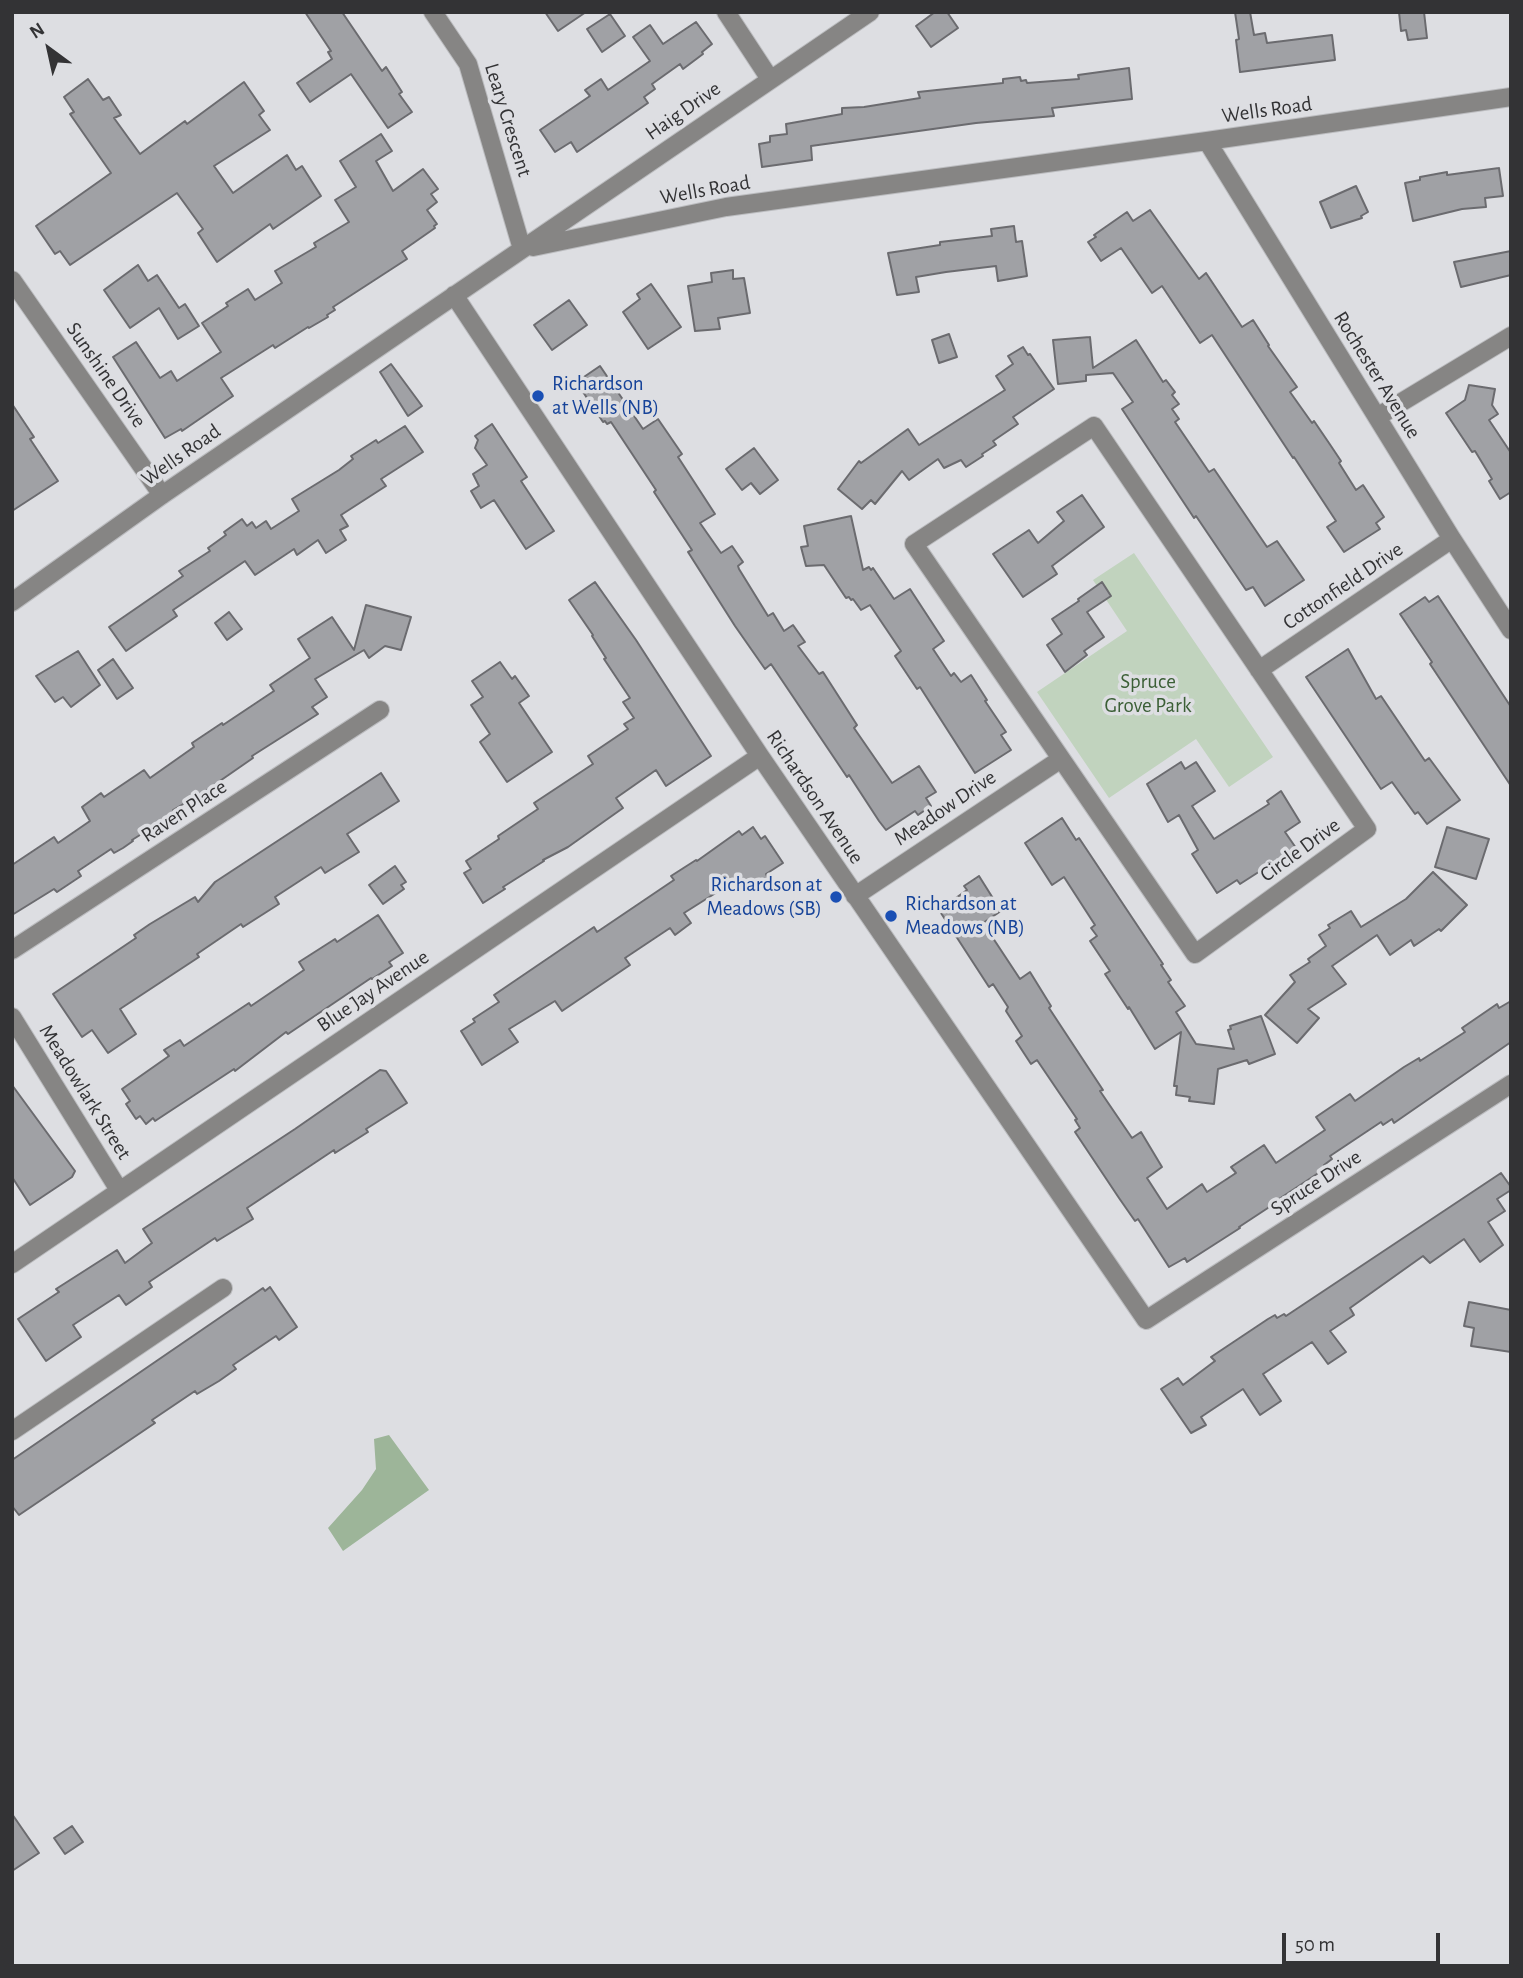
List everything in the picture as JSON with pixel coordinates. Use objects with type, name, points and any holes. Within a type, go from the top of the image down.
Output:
[{"type":"street","name":"Leary Crescent","points":[[433,12],[468,64],[522,249]]},
{"type":"street","points":[[726,12],[770,79]]},
{"type":"street","name":"Haig Drive","points":[[522,249],[870,12]]},
{"type":"street","name":"Wells Road","points":[[12,602],[162,495],[522,249],[726,207],[1511,97]]},
{"type":"street","name":"Rochester Avenue","points":[[1207,141],[1452,540],[1511,630]]},
{"type":"street","name":"Sunshine Drive","points":[[12,280],[162,495]]},
{"type":"street","name":"Richardson Avenue","points":[[454,295],[760,756],[1146,1320]]},
{"type":"street","points":[[1377,417],[1511,336]]},
{"type":"street","name":"Circle Drive","points":[[1094,426],[1367,829],[1195,954],[1061,759],[914,544],[1094,426]]},
{"type":"street","name":"Cottonfield Drive","points":[[1259,670],[1452,540]]},
{"type":"street","name":"Raven Place","points":[[12,950],[380,710]]},
{"type":"street","name":"Blue Jay Avenue","points":[[12,1264],[760,756]]},
{"type":"street","name":"Meadow Drive","points":[[855,896],[1061,759]]},
{"type":"street","name":"Meadowlark Street","points":[[12,1017],[119,1190]]},
{"type":"street","name":"Spruce Drive","points":[[1146,1320],[1511,1084]]},
{"type":"street","points":[[12,1431],[223,1288]]},
{"type":"green space","name":"Spruce Grove Park","points":[[1134,553],[1273,757],[1229,787],[1196,739],[1109,798],[1037,692],[1127,631],[1093,580]]},
{"type":"green space","points":[[389,1435],[429,1490],[343,1551],[328,1528],[362,1490],[376,1469],[374,1439]]},
{"type":"building","points":[[305,12],[342,12],[382,71],[386,67],[402,92],[399,94],[412,112],[388,128],[351,74],[310,102],[297,83],[332,59],[328,52],[331,51]]},
{"type":"building","points":[[545,12],[586,12],[558,31]]},
{"type":"building","points":[[935,12],[947,12],[958,28],[931,47],[916,26]]},
{"type":"building","points":[[1235,12],[1250,12],[1254,35],[1265,33],[1267,43],[1332,35],[1335,60],[1240,72]]},
{"type":"building","points":[[1399,12],[1424,12],[1427,38],[1408,40],[1406,30],[1401,31]]},
{"type":"building","points":[[610,14],[625,36],[602,52],[587,29]]},
{"type":"building","points":[[696,22],[712,44],[703,54],[683,69],[680,64],[652,84],[655,89],[644,97],[648,103],[577,152],[571,142],[555,152],[540,130],[590,96],[585,90],[601,79],[608,90],[650,61],[633,37],[650,25],[663,44]]},
{"type":"building","points":[[1129,68],[1132,99],[1052,108],[1054,116],[976,123],[811,146],[812,160],[762,167],[759,144],[770,142],[770,136],[787,134],[786,124],[842,114],[842,108],[920,98],[918,92],[1003,83],[1003,79],[1020,77],[1021,81],[1026,80],[1027,83],[1079,79],[1078,75]]},
{"type":"building","points":[[88,79],[103,100],[109,97],[121,115],[114,118],[140,154],[244,82],[264,111],[259,115],[270,130],[214,166],[233,193],[287,155],[296,170],[302,166],[321,196],[273,229],[270,224],[217,262],[198,233],[203,229],[177,193],[70,265],[60,251],[55,254],[36,226],[111,173],[70,114],[74,112],[64,97]]},
{"type":"building","points":[[381,134],[392,151],[376,161],[393,191],[423,169],[438,189],[431,194],[437,202],[427,210],[437,224],[435,228],[402,251],[407,259],[333,307],[335,310],[327,315],[328,317],[275,348],[273,345],[221,378],[233,396],[182,431],[181,429],[165,438],[113,357],[136,342],[160,378],[171,371],[177,381],[221,352],[202,323],[248,289],[255,300],[282,283],[275,271],[316,247],[314,243],[349,222],[335,200],[356,187],[340,161]]},
{"type":"building","points":[[1499,168],[1503,196],[1485,198],[1486,207],[1462,209],[1413,221],[1405,183],[1447,172],[1447,175]]},
{"type":"building","points":[[1356,186],[1368,212],[1361,216],[1362,218],[1331,228],[1320,202]]},
{"type":"building","points":[[1150,210],[1199,279],[1206,273],[1242,327],[1253,320],[1297,387],[1290,392],[1331,446],[1356,490],[1363,485],[1384,517],[1376,523],[1380,529],[1344,552],[1327,527],[1336,521],[1212,335],[1200,343],[1162,286],[1152,293],[1121,248],[1101,261],[1088,242],[1127,212],[1133,221]]},
{"type":"building","points":[[1014,226],[1016,242],[1022,241],[1027,276],[998,281],[996,266],[946,272],[916,277],[919,292],[897,295],[888,253],[940,245],[940,242],[992,236],[991,229]]},
{"type":"building","points":[[1511,251],[1511,275],[1461,287],[1454,262]]},
{"type":"building","points":[[138,265],[148,281],[157,275],[179,308],[185,304],[199,326],[178,339],[159,308],[130,328],[104,290]]},
{"type":"building","points":[[733,270],[733,279],[744,278],[750,313],[718,318],[720,329],[695,331],[688,286],[712,282],[711,273]]},
{"type":"building","points":[[651,284],[681,327],[648,349],[623,312],[640,299],[637,294]]},
{"type":"building","points":[[569,300],[587,325],[552,350],[534,325]]},
{"type":"building","points":[[949,334],[957,357],[939,363],[932,340]]},
{"type":"building","points":[[1090,337],[1093,368],[1136,340],[1163,382],[1166,380],[1175,392],[1172,395],[1179,404],[1172,409],[1179,419],[1175,422],[1209,472],[1214,469],[1267,547],[1277,541],[1304,580],[1265,606],[1253,587],[1246,590],[1196,516],[1194,518],[1122,409],[1133,402],[1113,373],[1086,375],[1086,381],[1058,384],[1053,340]]},
{"type":"building","points":[[1023,347],[1054,389],[1013,417],[1018,424],[993,441],[996,445],[982,454],[983,456],[966,467],[961,460],[944,468],[938,459],[909,480],[902,471],[875,504],[871,500],[862,509],[838,489],[859,461],[861,463],[908,429],[919,445],[1005,390],[996,376],[1013,364],[1008,356]]},
{"type":"building","points":[[391,364],[422,406],[408,416],[380,372]]},
{"type":"building","points":[[600,366],[643,429],[658,419],[682,454],[678,457],[715,514],[700,523],[721,553],[732,546],[743,562],[738,566],[739,569],[768,616],[773,613],[784,631],[793,625],[805,642],[798,646],[819,674],[823,672],[857,725],[854,728],[892,783],[919,766],[936,792],[926,798],[931,806],[918,815],[915,811],[886,830],[879,821],[771,664],[765,669],[735,626],[688,552],[692,550],[654,492],[656,490],[611,422],[603,422],[579,386],[581,385],[578,381]]},
{"type":"building","points":[[1469,385],[1495,389],[1492,405],[1498,414],[1489,420],[1511,453],[1511,492],[1500,499],[1489,481],[1492,479],[1475,451],[1472,452],[1446,413],[1465,400]]},
{"type":"building","points":[[12,404],[34,437],[30,439],[58,481],[12,511]]},
{"type":"building","points":[[492,424],[527,477],[521,481],[554,531],[526,549],[494,500],[481,508],[471,491],[479,486],[473,474],[487,465],[475,448],[478,440],[475,436]]},
{"type":"building","points":[[405,426],[423,452],[381,479],[386,486],[341,515],[348,526],[340,530],[346,540],[326,553],[318,540],[297,555],[294,549],[255,575],[245,561],[173,610],[177,616],[126,651],[109,627],[183,576],[179,571],[210,551],[208,548],[226,535],[224,532],[242,519],[247,526],[252,522],[256,528],[266,521],[271,529],[299,511],[292,499],[339,470],[353,459],[351,456]]},
{"type":"building","points":[[754,448],[778,480],[760,494],[751,483],[742,490],[726,469]]},
{"type":"building","points":[[1082,495],[1104,527],[1052,566],[1057,574],[1023,597],[993,554],[1029,530],[1038,543],[1064,521],[1057,512]]},
{"type":"building","points":[[851,516],[863,570],[873,568],[894,599],[910,589],[944,641],[933,649],[951,676],[954,673],[961,682],[971,675],[1006,732],[1001,735],[1011,750],[975,773],[920,687],[917,689],[895,656],[901,651],[870,605],[861,610],[853,599],[846,598],[824,565],[806,566],[801,547],[808,546],[804,526]]},
{"type":"building","points":[[595,582],[711,756],[666,786],[656,770],[616,798],[623,808],[483,903],[464,873],[471,869],[466,861],[538,809],[534,803],[593,764],[588,756],[628,729],[624,724],[634,718],[623,702],[630,698],[569,600]]},
{"type":"building","points":[[1102,582],[1111,596],[1087,612],[1104,637],[1084,651],[1087,655],[1065,672],[1047,645],[1062,634],[1052,619]]},
{"type":"building","points":[[1438,596],[1511,707],[1511,786],[1400,614],[1425,597],[1429,602]]},
{"type":"building","points":[[366,605],[411,617],[401,650],[385,646],[369,658],[364,650],[315,679],[327,697],[312,707],[318,714],[252,756],[253,758],[204,792],[173,810],[175,813],[123,848],[114,853],[111,849],[78,871],[81,876],[57,892],[54,889],[12,915],[12,865],[54,837],[58,843],[90,821],[82,807],[101,793],[104,797],[144,770],[150,778],[194,747],[192,743],[274,691],[270,685],[310,658],[298,639],[332,617],[354,650]]},
{"type":"building","points":[[229,612],[242,629],[227,640],[215,623]]},
{"type":"building","points":[[1348,649],[1376,699],[1381,696],[1425,761],[1429,758],[1460,800],[1427,824],[1418,812],[1415,814],[1392,782],[1381,789],[1306,677]]},
{"type":"building","points":[[78,651],[100,685],[71,707],[63,697],[55,702],[36,676]]},
{"type":"building","points":[[113,659],[133,688],[117,699],[98,670]]},
{"type":"building","points":[[500,662],[512,679],[515,676],[529,696],[519,703],[552,752],[507,782],[480,742],[490,734],[471,705],[483,697],[472,681]]},
{"type":"building","points":[[1181,762],[1185,769],[1196,762],[1215,791],[1192,806],[1214,839],[1269,804],[1267,801],[1281,791],[1300,822],[1285,832],[1296,848],[1240,884],[1237,880],[1217,893],[1192,854],[1198,850],[1179,815],[1168,822],[1147,784]]},
{"type":"building","points":[[381,773],[399,801],[347,834],[359,852],[325,873],[321,867],[275,897],[279,904],[243,927],[241,924],[197,954],[199,957],[120,1009],[136,1034],[108,1053],[92,1030],[82,1037],[53,994],[136,938],[134,935],[150,924],[195,897],[198,902],[215,882]]},
{"type":"building","points":[[1062,818],[1076,840],[1079,838],[1163,964],[1161,965],[1171,980],[1168,982],[1185,1006],[1176,1012],[1196,1044],[1234,1049],[1228,1030],[1231,1029],[1230,1026],[1261,1016],[1275,1054],[1249,1064],[1247,1060],[1218,1069],[1214,1104],[1189,1101],[1190,1097],[1176,1095],[1177,1086],[1174,1086],[1181,1032],[1155,1049],[1105,974],[1110,971],[1090,941],[1097,936],[1091,928],[1095,925],[1064,877],[1052,885],[1025,843]]},
{"type":"building","points":[[753,827],[761,839],[765,836],[783,863],[766,874],[768,879],[753,890],[741,877],[684,913],[691,923],[675,935],[670,928],[625,958],[630,965],[562,1011],[555,1001],[509,1029],[518,1042],[482,1065],[461,1031],[475,1022],[473,1019],[499,1002],[494,995],[594,927],[597,932],[674,880],[671,876],[739,831],[742,835]]},
{"type":"building","points":[[1447,827],[1489,839],[1476,879],[1435,867]]},
{"type":"building","points":[[395,866],[406,882],[401,885],[404,889],[383,904],[369,885]]},
{"type":"building","points":[[1433,872],[1467,905],[1441,931],[1439,929],[1414,946],[1411,940],[1390,955],[1377,935],[1332,966],[1346,984],[1308,1009],[1319,1018],[1297,1043],[1265,1015],[1295,982],[1290,975],[1310,962],[1308,959],[1326,946],[1319,935],[1330,928],[1328,925],[1351,911],[1361,927],[1406,899]]},
{"type":"building","points":[[979,876],[1001,911],[983,923],[1020,979],[1030,972],[1051,1006],[1049,1008],[1103,1090],[1100,1091],[1132,1138],[1141,1132],[1162,1167],[1147,1178],[1167,1209],[1202,1184],[1207,1192],[1236,1173],[1231,1167],[1264,1145],[1276,1163],[1325,1130],[1316,1117],[1350,1094],[1355,1101],[1404,1067],[1419,1058],[1420,1061],[1465,1032],[1462,1028],[1497,1004],[1499,1008],[1511,1001],[1511,1042],[1394,1123],[1392,1119],[1383,1125],[1381,1122],[1330,1156],[1332,1159],[1324,1165],[1326,1168],[1240,1228],[1187,1262],[1185,1258],[1169,1267],[1075,1132],[1080,1128],[1075,1120],[1077,1119],[1037,1060],[1031,1064],[1016,1041],[1022,1036],[1006,1011],[1008,1007],[993,984],[989,987],[939,910],[967,890],[964,886]]},
{"type":"building","points":[[378,915],[403,953],[389,962],[392,966],[288,1034],[286,1032],[235,1071],[234,1069],[155,1121],[153,1118],[146,1124],[140,1116],[136,1119],[126,1104],[130,1101],[122,1089],[169,1056],[164,1050],[180,1040],[184,1046],[249,1003],[251,1006],[304,970],[299,962],[335,939],[337,942]]},
{"type":"building","points":[[380,1070],[386,1071],[407,1103],[366,1129],[368,1132],[335,1153],[334,1150],[247,1208],[253,1219],[217,1241],[215,1238],[149,1282],[152,1287],[126,1305],[119,1295],[73,1325],[81,1337],[46,1361],[18,1319],[59,1292],[56,1289],[117,1250],[125,1263],[152,1243],[143,1229]]},
{"type":"building","points":[[12,1085],[75,1171],[72,1177],[30,1205],[12,1177]]},
{"type":"building","points":[[1501,1173],[1511,1190],[1497,1199],[1505,1211],[1488,1222],[1503,1245],[1480,1262],[1464,1239],[1430,1263],[1423,1256],[1350,1308],[1354,1315],[1330,1331],[1346,1352],[1328,1364],[1312,1342],[1263,1374],[1281,1401],[1260,1415],[1243,1389],[1201,1417],[1206,1425],[1191,1433],[1161,1389],[1178,1378],[1183,1385],[1215,1361],[1211,1357],[1268,1319],[1275,1315],[1277,1318],[1284,1314],[1286,1316]]},
{"type":"building","points":[[270,1287],[297,1327],[279,1340],[276,1336],[233,1365],[236,1369],[219,1381],[197,1394],[195,1391],[152,1420],[155,1423],[19,1515],[12,1506],[12,1460],[263,1288],[265,1291]]},
{"type":"building","points":[[1469,1302],[1511,1310],[1511,1352],[1471,1346],[1474,1328],[1464,1326]]},
{"type":"building","points":[[12,1814],[39,1853],[12,1871]]},
{"type":"building","points":[[72,1826],[83,1842],[65,1854],[54,1838]]},
{"type":"place","name":"Richardson at Wells (NB)","points":[[538,396]]},
{"type":"place","name":"Richardson at Meadows (SB)","points":[[836,897]]},
{"type":"place","name":"Richardson at Meadows (NB)","points":[[891,916]]}]
